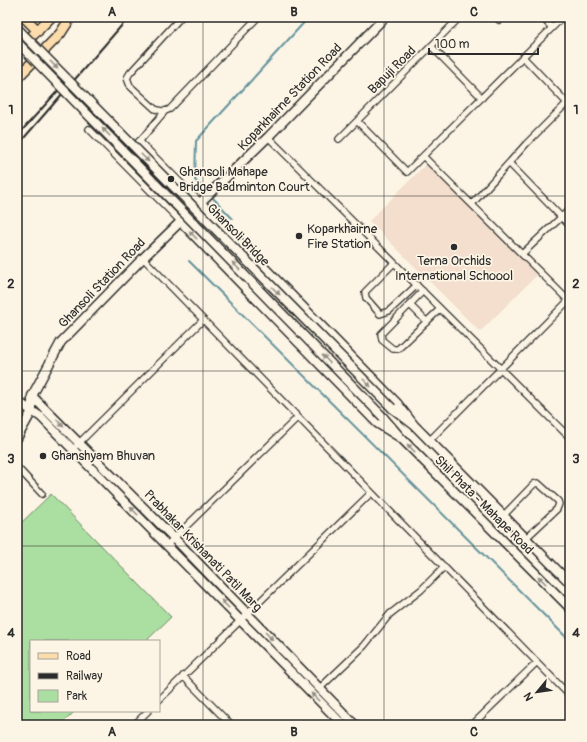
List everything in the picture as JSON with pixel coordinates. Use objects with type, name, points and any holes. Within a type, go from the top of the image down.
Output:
[{"type":"main road","points":[[24,17],[38,31]]},
{"type":"main road","points":[[17,51],[51,17]]},
{"type":"main road","points":[[17,78],[60,34],[71,17]]},
{"type":"street","points":[[165,111],[156,109],[130,86],[127,78],[130,72],[181,17]]},
{"type":"street","points":[[122,162],[165,111],[170,109],[258,17]]},
{"type":"street","name":"Koparkhairne Station Road","points":[[203,201],[268,137],[385,17]]},
{"type":"street","name":"Bapuji Road","points":[[339,139],[460,17]]},
{"type":"street","points":[[542,17],[552,28]]},
{"type":"street","points":[[357,121],[407,172],[562,17]]},
{"type":"street","name":"Ghansoli Bridge","points":[[17,28],[392,408]]},
{"type":"street","name":"Ghansoli Bridge","points":[[17,42],[383,417]]},
{"type":"street","points":[[431,46],[482,98]]},
{"type":"street","points":[[472,204],[509,163],[569,105],[523,57]]},
{"type":"street","points":[[89,128],[377,422],[401,438]]},
{"type":"street","points":[[268,137],[570,438]]},
{"type":"street","points":[[139,141],[203,201],[397,403],[414,425]]},
{"type":"street","points":[[423,156],[569,301],[429,441]]},
{"type":"street","points":[[509,163],[570,226]]},
{"type":"street","name":"Ghansoli Station Road","points":[[17,438],[32,411],[32,396],[61,342],[142,258],[203,201]]},
{"type":"street","points":[[522,254],[570,209]]},
{"type":"street","points":[[142,258],[570,696]]},
{"type":"street","points":[[394,263],[364,292],[366,298],[380,314],[389,311],[417,285]]},
{"type":"street","points":[[423,291],[381,334],[382,340],[393,349],[398,348],[440,309]]},
{"type":"street","points":[[410,305],[427,322]]},
{"type":"street","points":[[72,449],[203,320]]},
{"type":"street","points":[[18,405],[32,396]]},
{"type":"street","name":"Prabhakar Krishanati Patil Marg","points":[[32,396],[174,538],[355,725]]},
{"type":"street","name":"Prabhakar Krishanati Patil Marg","points":[[18,405],[41,417],[342,725]]},
{"type":"street","name":"Shil Phata - Mahape Road","points":[[392,408],[414,425],[570,583]]},
{"type":"street","points":[[167,545],[298,417]]},
{"type":"street","name":"Shil Phata - Mahape Road","points":[[383,417],[401,438],[570,608]]},
{"type":"street","points":[[17,467],[42,494]]},
{"type":"street","points":[[503,516],[534,484],[538,483],[558,501],[559,504],[557,509],[526,538]]},
{"type":"street","points":[[160,699],[371,493]]},
{"type":"street","points":[[320,688],[364,646],[390,614],[420,590],[444,567]]},
{"type":"street","points":[[472,725],[537,662]]},
{"type":"street","points":[[184,676],[231,725]]},
{"type":"street","points":[[134,725],[147,712]]},
{"type":"shaded area","name":"Terna Orchids International Schoool","points":[[428,162],[539,273],[480,332],[369,221]]},
{"type":"green space","points":[[51,494],[171,617],[147,640],[30,640],[30,712],[74,712],[61,725],[17,725],[17,527]]},
{"type":"waterway","points":[[208,193],[195,180],[196,141],[309,17]]},
{"type":"waterway","points":[[211,196],[232,218]]},
{"type":"waterway","points":[[189,261],[570,641]]},
{"type":"tunnel","points":[[17,33],[32,17]]},
{"type":"railway","points":[[17,146],[129,17]]},
{"type":"railway","points":[[17,136],[64,84]]},
{"type":"place","name":"Ghansoli Mahape Bridge Badminton Court","points":[[171,179]]},
{"type":"place","name":"Koparkhairne Fire Station","points":[[299,236]]},
{"type":"place","name":"Terna Orchids International Schoool","points":[[454,247]]},
{"type":"place","name":"Ghanshyam Bhuvan","points":[[43,456]]}]
